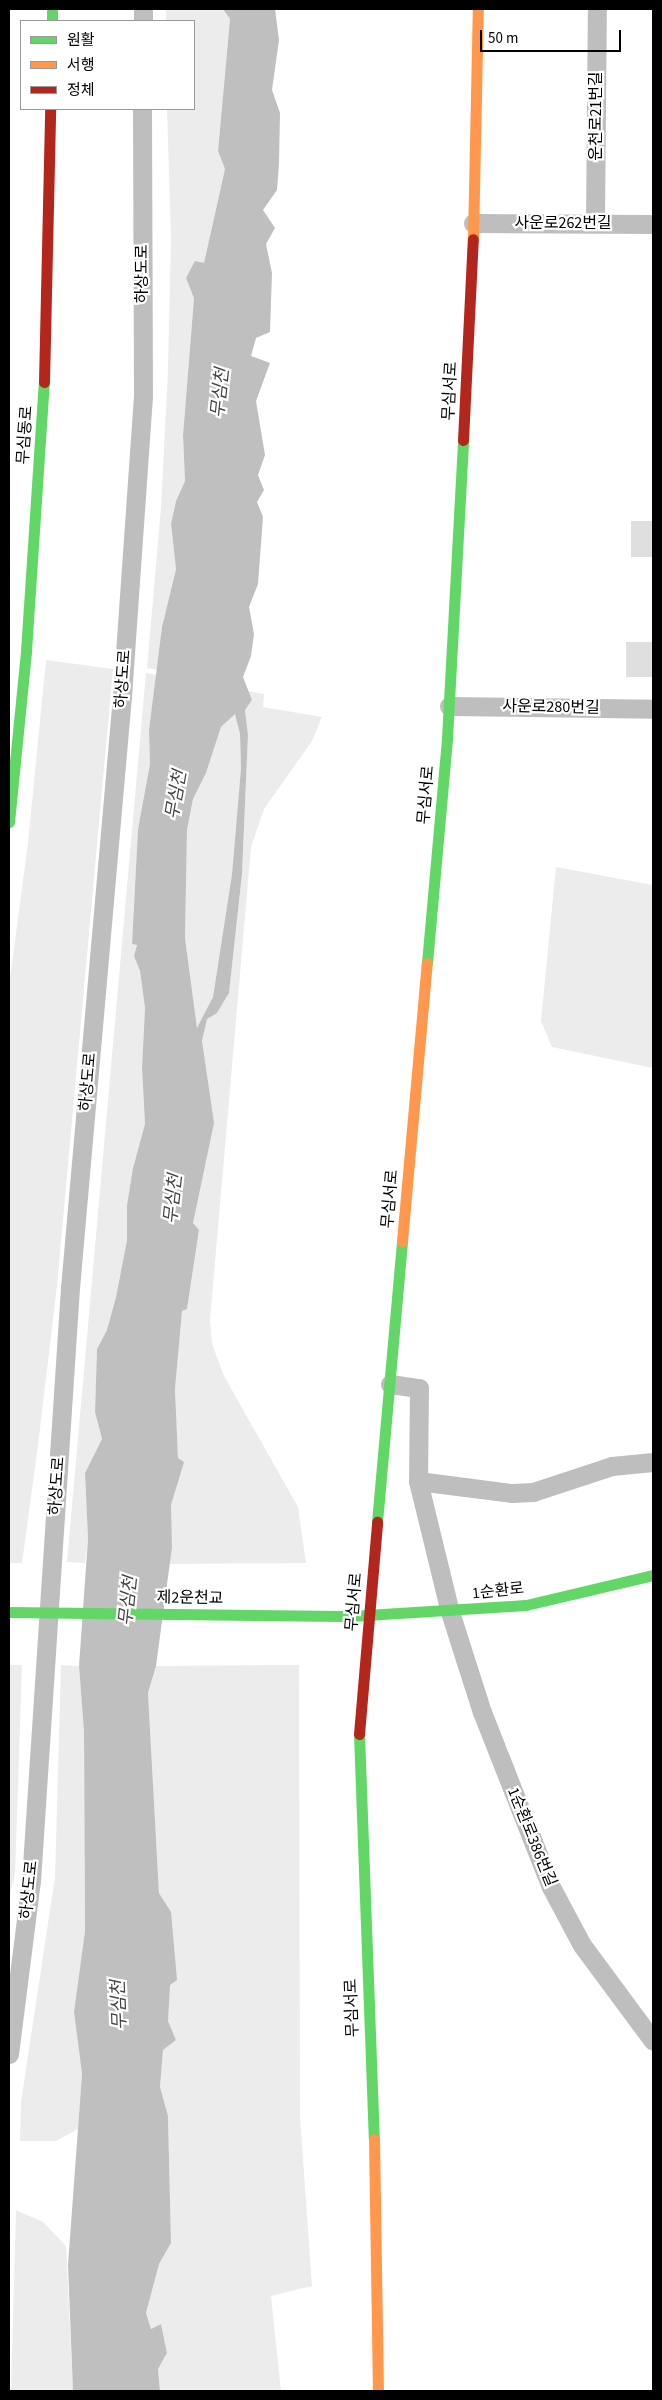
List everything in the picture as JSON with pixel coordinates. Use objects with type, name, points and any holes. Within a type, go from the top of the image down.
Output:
[{"type":"street","name":"무심서로","points":[[378,2391],[374,2140],[359,1726],[449,706],[473,223],[478,9]]},
{"type":"street","name":"운천로21번길","points":[[595,223],[597,9]]},
{"type":"street","name":"무심동로","points":[[9,822],[17,651],[46,355],[50,110]]},
{"type":"street","name":"하상도로","points":[[9,2054],[31,1881],[70,1288],[121,706],[142,416],[142,110]]},
{"type":"street","name":"사운로262번길","points":[[473,223],[653,224]]},
{"type":"street","name":"사운로280번길","points":[[449,706],[653,709]]},
{"type":"street","name":"1순환로386번길","points":[[390,1384],[419,1388],[418,1481],[450,1612],[479,1703],[552,1887],[582,1945],[653,2041]]},
{"type":"street","points":[[418,1481],[512,1493],[532,1492],[612,1466],[653,1462]]},
{"type":"street","name":"1순환로","points":[[342,1616],[450,1612],[526,1605],[653,1575]]},
{"type":"street","name":"제2운천교","points":[[9,1612],[342,1616]]},
{"type":"shaded area","points":[[166,9],[223,9],[230,19],[218,151],[225,169],[204,263],[186,277],[194,297],[183,435],[185,481],[176,501],[171,524],[176,569],[162,627],[158,670],[147,668],[161,508],[168,369],[171,238],[167,110],[195,110],[195,20],[166,20]]},
{"type":"shaded area","points":[[46,660],[113,669],[57,1286],[22,1563],[9,1563],[9,986],[28,843]]},
{"type":"shaded area","points":[[146,673],[157,675],[149,730],[150,764],[138,829],[132,944],[137,945],[134,956],[140,971],[145,1008],[142,1068],[145,1124],[133,1168],[127,1205],[127,1240],[116,1297],[107,1330],[97,1349],[95,1412],[102,1439],[85,1473],[88,1539],[85,1563],[67,1562]]},
{"type":"shaded area","points":[[248,691],[264,694],[263,707],[322,717],[312,741],[264,809],[251,847],[210,1320],[212,1344],[224,1376],[298,1507],[306,1563],[170,1564],[171,1505],[177,1485],[178,1458],[175,1389],[182,1311],[187,1309],[199,1230],[193,1223],[199,1188],[206,1076],[202,1041],[207,1018],[217,1013],[229,993],[242,874],[248,735],[245,710],[252,700]]},
{"type":"shaded area","points":[[235,713],[240,734],[241,768],[232,874],[213,997],[197,1029],[185,938],[187,830],[193,799],[206,773],[221,727]]},
{"type":"shaded area","points":[[556,867],[653,885],[653,1068],[552,1047],[541,1021]]},
{"type":"shaded area","points":[[9,1665],[22,1665],[15,1875],[9,1897]]},
{"type":"shaded area","points":[[61,1665],[79,1666],[84,1732],[85,1931],[74,2012],[82,2074],[78,2129],[56,2141],[20,2141],[21,2102],[55,1877]]},
{"type":"shaded area","points":[[299,1665],[300,2116],[312,2286],[271,2296],[281,2391],[160,2391],[158,2369],[167,2353],[161,2324],[151,2329],[146,2313],[159,2264],[171,2243],[168,2116],[160,2087],[163,2050],[176,2040],[168,2021],[171,1912],[159,1893],[148,1693],[156,1666]]},
{"type":"shaded area","points":[[16,2210],[43,2222],[66,2246],[73,2391],[11,2391]]},
{"type":"water","name":"무심천","points":[[223,9],[275,9],[279,40],[272,90],[280,113],[279,164],[277,190],[263,210],[275,228],[266,244],[272,273],[270,332],[256,338],[251,356],[270,363],[256,401],[265,455],[258,475],[264,490],[257,502],[263,517],[258,584],[249,607],[254,634],[251,656],[243,677],[252,700],[245,710],[248,735],[242,874],[229,993],[217,1013],[207,1019],[202,1041],[214,1123],[193,1223],[199,1230],[187,1309],[182,1311],[175,1389],[178,1458],[184,1462],[171,1505],[172,1547],[156,1666],[148,1693],[159,1893],[171,1912],[177,1980],[170,1985],[168,2021],[176,2040],[163,2050],[160,2087],[168,2116],[171,2243],[159,2264],[146,2313],[151,2329],[161,2324],[167,2353],[158,2369],[160,2391],[73,2391],[68,2265],[82,2074],[74,2012],[85,1931],[84,1732],[79,1666],[88,1539],[85,1473],[102,1439],[95,1412],[97,1349],[107,1330],[116,1297],[127,1240],[127,1205],[133,1168],[145,1124],[142,1068],[145,1008],[140,971],[134,956],[137,945],[132,944],[138,829],[150,764],[149,730],[162,627],[176,569],[171,524],[176,501],[185,481],[183,435],[194,298],[186,278],[195,261],[204,263],[225,169],[218,151],[230,19]],"holes":[[[235,714],[240,734],[241,768],[232,874],[213,997],[197,1028],[185,938],[187,830],[193,799],[206,773],[221,727]]]},
{"type":"building","points":[[631,521],[653,521],[653,557],[631,557]]},
{"type":"building","points":[[626,642],[653,642],[653,677],[626,677]]},
{"type":"traffic: fast","points":[[52,9],[52,20]]},
{"type":"traffic: fast","points":[[9,822],[26,651],[44,382]]},
{"type":"traffic: fast","points":[[427,963],[447,738],[463,440]]},
{"type":"traffic: fast","points":[[377,1522],[402,1241]]},
{"type":"traffic: fast","points":[[351,1616],[526,1605],[653,1575]]},
{"type":"traffic: fast","points":[[9,1612],[342,1616]]},
{"type":"traffic: fast","points":[[359,1734],[374,2139]]},
{"type":"traffic: slow","points":[[473,239],[478,9]]},
{"type":"traffic: slow","points":[[402,1241],[427,963]]},
{"type":"traffic: slow","points":[[374,2139],[378,2391]]},
{"type":"traffic: jam","points":[[44,382],[50,110]]},
{"type":"traffic: jam","points":[[463,440],[473,239]]},
{"type":"traffic: jam","points":[[359,1734],[377,1522]]}]
